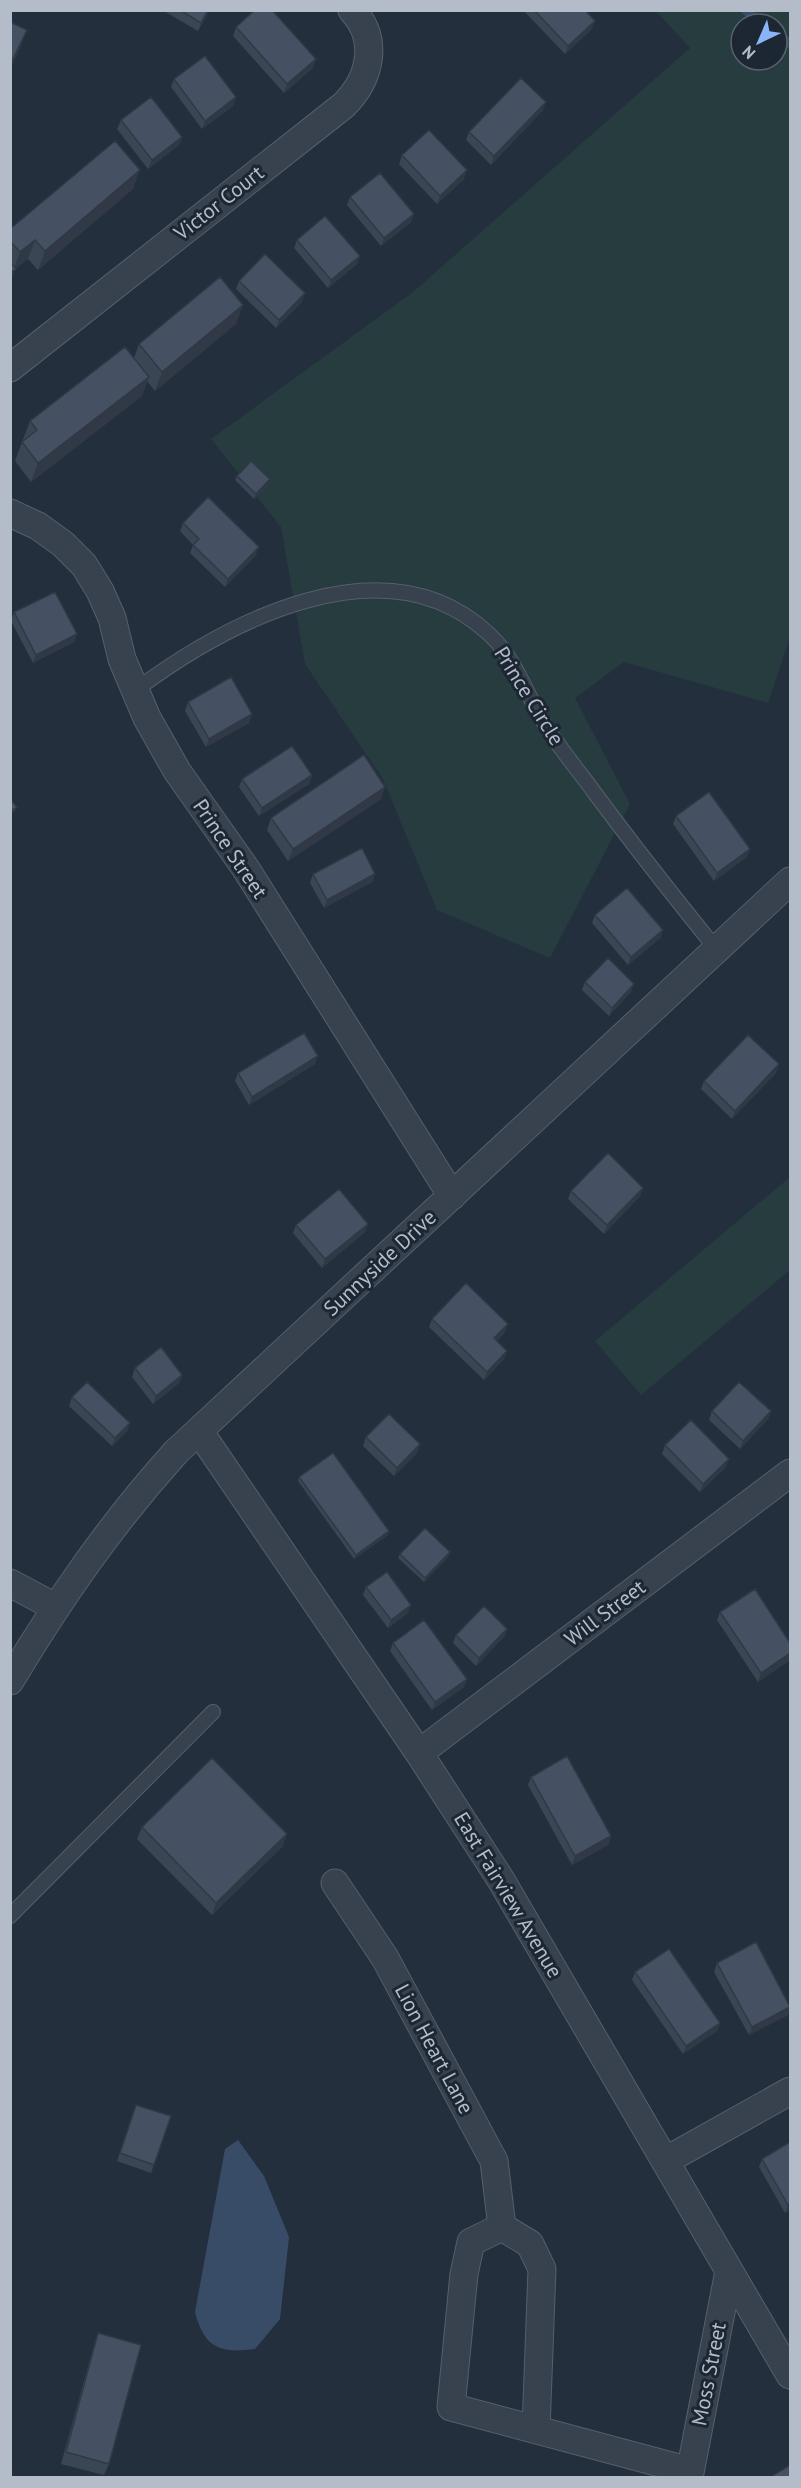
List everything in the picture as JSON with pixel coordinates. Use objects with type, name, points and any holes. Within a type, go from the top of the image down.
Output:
[{"type":"street","name":"Victor Court","points":[[10,368],[345,105],[358,91],[367,73],[369,53],[366,33],[352,10]]},
{"type":"street","name":"Prince Street","points":[[10,513],[39,526],[63,544],[84,566],[108,609],[122,659],[147,718],[177,771],[246,869],[452,1196]]},
{"type":"street","name":"Sunnyside Drive","points":[[10,1681],[82,1566],[143,1489],[199,1431],[790,881]]},
{"type":"street","name":"East Fairview Avenue","points":[[199,1431],[419,1753],[501,1880],[790,2375]]},
{"type":"street","name":"Will Street","points":[[419,1753],[790,1473]]},
{"type":"street","points":[[10,1582],[55,1607]]},
{"type":"street","name":"Lion Heart Lane","points":[[335,1883],[385,1958],[494,2161],[502,2227]]},
{"type":"street","points":[[665,2161],[790,2091]]},
{"type":"street","points":[[536,2430],[542,2269],[530,2244],[502,2227],[471,2242],[464,2274],[451,2407],[689,2474]]},
{"type":"street","name":"Moss Street","points":[[689,2474],[729,2271]]},
{"type":"lane","name":"Prince Circle","points":[[136,689],[182,655],[234,627],[290,606],[347,592],[379,590],[411,594],[442,603],[470,619],[505,651],[518,671],[545,725],[656,875],[717,950]]},
{"type":"lane","points":[[10,1916],[213,1712]]},
{"type":"green space","points":[[656,11],[790,11],[790,637],[768,703],[624,662],[575,698],[630,804],[550,958],[437,910],[383,779],[305,664],[281,527],[211,439],[413,292],[690,48]]},
{"type":"green space","points":[[790,1177],[790,1270],[641,1395],[595,1341]]},
{"type":"water","points":[[238,2140],[264,2176],[289,2237],[280,2319],[255,2349],[232,2350],[215,2346],[208,2340],[195,2312],[225,2149]]},
{"type":"building","points":[[180,10],[208,10],[201,23]]},
{"type":"building","points":[[255,10],[272,10],[316,59],[287,84],[236,27]]},
{"type":"building","points":[[534,10],[585,10],[595,21],[568,46]]},
{"type":"building","points":[[10,22],[27,30],[10,65]]},
{"type":"building","points":[[205,56],[236,97],[205,121],[174,79]]},
{"type":"building","points":[[521,78],[546,102],[494,156],[469,132]]},
{"type":"building","points":[[151,97],[182,137],[152,160],[121,120]]},
{"type":"building","points":[[429,130],[467,170],[440,196],[402,155]]},
{"type":"building","points":[[115,141],[140,170],[45,251],[35,240],[20,252],[10,241],[10,229]]},
{"type":"building","points":[[380,173],[414,214],[384,238],[350,197]]},
{"type":"building","points":[[325,216],[360,256],[331,280],[297,240]]},
{"type":"building","points":[[265,254],[305,293],[279,320],[239,281]]},
{"type":"building","points":[[10,262],[16,269],[10,273]]},
{"type":"building","points":[[220,277],[243,305],[162,372],[139,344]]},
{"type":"building","points":[[125,347],[149,377],[38,463],[22,442],[37,430],[30,421]]},
{"type":"building","points":[[251,461],[270,479],[256,494],[237,476]]},
{"type":"building","points":[[208,497],[259,547],[228,579],[193,545],[199,539],[183,523]]},
{"type":"building","points":[[55,592],[77,634],[36,655],[14,612]]},
{"type":"building","points":[[231,677],[252,714],[209,739],[188,702]]},
{"type":"building","points":[[292,746],[312,775],[262,808],[242,779]]},
{"type":"building","points":[[364,755],[385,787],[293,849],[271,818]]},
{"type":"building","points":[[709,792],[750,849],[717,873],[676,816]]},
{"type":"building","points":[[10,799],[17,807],[10,812]]},
{"type":"building","points":[[362,848],[375,874],[327,900],[313,874]]},
{"type":"building","points":[[627,888],[663,930],[631,957],[595,915]]},
{"type":"building","points":[[608,958],[634,984],[612,1008],[585,982]]},
{"type":"building","points":[[304,1033],[318,1056],[252,1097],[238,1073]]},
{"type":"building","points":[[748,1035],[779,1064],[735,1111],[704,1081]]},
{"type":"building","points":[[608,1153],[643,1188],[607,1225],[571,1191]]},
{"type":"building","points":[[339,1189],[368,1224],[325,1259],[296,1225]]},
{"type":"building","points":[[466,1283],[508,1324],[494,1338],[507,1351],[487,1372],[432,1319]]},
{"type":"building","points":[[161,1347],[182,1375],[156,1396],[135,1368]]},
{"type":"building","points":[[87,1382],[130,1423],[115,1438],[72,1397]]},
{"type":"building","points":[[739,1382],[771,1411],[743,1441],[712,1411]]},
{"type":"building","points":[[389,1414],[420,1444],[397,1468],[366,1437]]},
{"type":"building","points":[[691,1420],[729,1459],[703,1484],[665,1445]]},
{"type":"building","points":[[333,1453],[389,1531],[356,1555],[299,1477]]},
{"type":"building","points":[[425,1528],[450,1552],[425,1578],[400,1554]]},
{"type":"building","points":[[387,1572],[411,1605],[391,1620],[366,1587]]},
{"type":"building","points":[[755,1589],[790,1643],[790,1653],[761,1673],[720,1612]]},
{"type":"building","points":[[484,1606],[507,1629],[479,1658],[456,1635]]},
{"type":"building","points":[[424,1620],[467,1679],[435,1702],[393,1643]]},
{"type":"building","points":[[567,1756],[611,1836],[575,1856],[531,1777]]},
{"type":"building","points":[[212,1758],[287,1834],[216,1903],[142,1827]]},
{"type":"building","points":[[756,1942],[790,2007],[752,2027],[717,1963]]},
{"type":"building","points":[[669,1949],[720,2023],[686,2046],[635,1972]]},
{"type":"building","points":[[136,2105],[171,2116],[154,2165],[120,2153]]},
{"type":"building","points":[[790,2142],[790,2203],[788,2205],[762,2159]]},
{"type":"building","points":[[98,2333],[141,2345],[109,2464],[66,2452]]},
{"type":"building","points":[[790,2465],[790,2478],[769,2478]]}]
